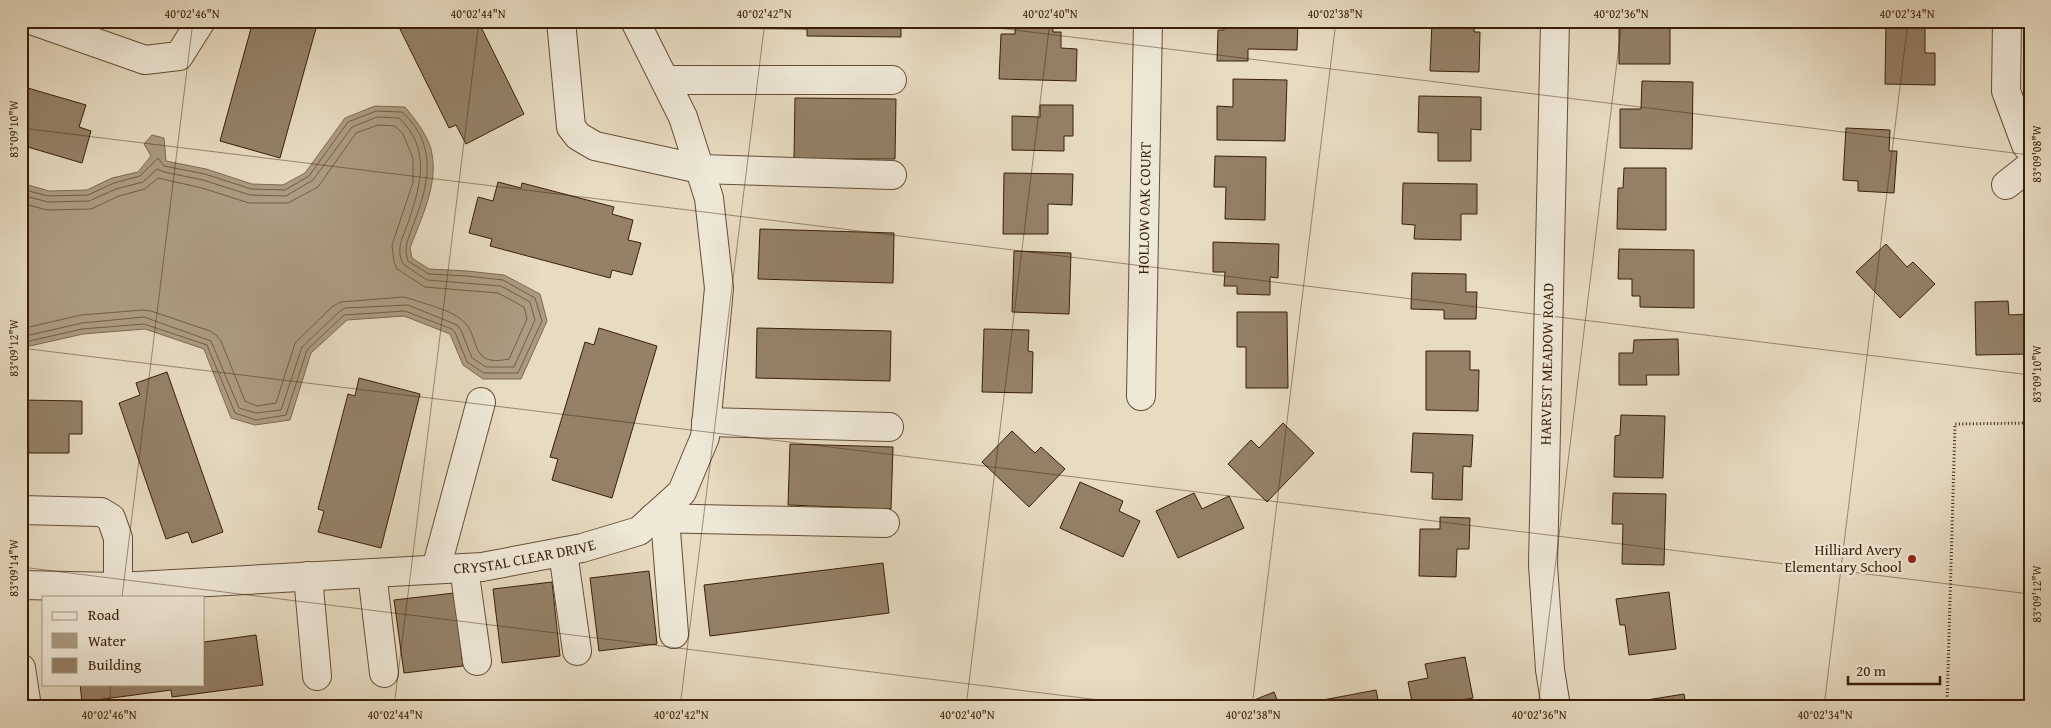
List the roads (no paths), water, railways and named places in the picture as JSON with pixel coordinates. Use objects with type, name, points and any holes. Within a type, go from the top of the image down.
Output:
[{"type":"street","points":[[34,21],[145,60],[179,56],[201,21]]},
{"type":"street","points":[[561,21],[572,127],[578,136],[595,146],[700,170],[892,175]]},
{"type":"street","name":"CRYSTAL CLEAR DRIVE","points":[[21,585],[118,587],[482,567],[582,548],[639,531],[659,518],[682,492],[705,437],[719,288],[709,198],[683,117],[635,21]]},
{"type":"street","name":"HOLLOW OAK COURT","points":[[1142,396],[1148,21]]},
{"type":"street","name":"HARVEST MEADOW ROAD","points":[[1555,21],[1543,565],[1550,670],[1556,707]]},
{"type":"street","points":[[2007,21],[2006,91],[2026,145],[2030,149]]},
{"type":"street","points":[[665,80],[892,80]]},
{"type":"street","points":[[2006,185],[2030,166]]},
{"type":"street","points":[[436,569],[481,402]]},
{"type":"street","points":[[706,422],[889,427]]},
{"type":"street","points":[[21,510],[101,512],[111,518],[118,538],[118,587]]},
{"type":"street","points":[[674,634],[659,518],[884,523]]},
{"type":"street","points":[[562,552],[577,652]]},
{"type":"street","points":[[464,568],[477,661]]},
{"type":"street","points":[[372,573],[384,673]]},
{"type":"street","points":[[308,576],[317,676]]},
{"type":"street","points":[[21,668],[27,707]]},
{"type":"water","points":[[375,106],[405,107],[422,129],[431,148],[433,178],[431,190],[410,248],[412,258],[429,269],[504,275],[540,294],[547,321],[521,379],[483,379],[463,365],[450,334],[404,316],[347,320],[311,353],[290,420],[255,425],[231,418],[204,349],[145,329],[83,334],[21,348],[21,183],[49,191],[87,190],[112,178],[138,172],[151,156],[144,144],[152,135],[164,138],[166,161],[206,169],[252,184],[283,185],[305,173],[345,118]]},
{"type":"place","name":"Hilliard Avery Elementary School","points":[[1912,559]]}]
